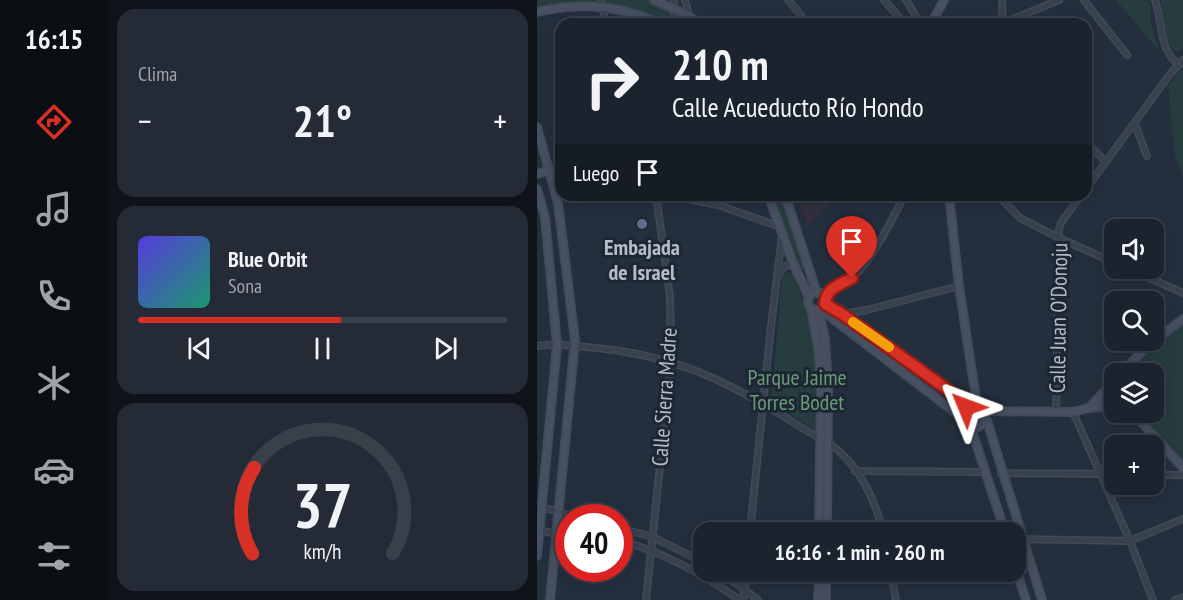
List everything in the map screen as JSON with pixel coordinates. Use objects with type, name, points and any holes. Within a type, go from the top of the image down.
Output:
[{"type":"street","points":[[654,0],[675,9],[686,18]]},
{"type":"street","points":[[674,0],[675,18]]},
{"type":"street","points":[[685,0],[689,18]]},
{"type":"street","points":[[788,0],[801,18]]},
{"type":"street","points":[[883,0],[900,18]]},
{"type":"street","points":[[906,0],[917,18]]},
{"type":"street","points":[[934,18],[944,0]]},
{"type":"street","points":[[1002,0],[1002,18]]},
{"type":"street","points":[[1016,18],[1059,0]]},
{"type":"street","points":[[1084,0],[1127,55]]},
{"type":"street","points":[[1092,181],[1181,62],[1169,54],[1160,32],[1155,0]]},
{"type":"street","points":[[537,12],[558,7],[601,4],[649,18]]},
{"type":"street","points":[[1135,124],[1147,156]]},
{"type":"street","points":[[537,128],[555,183]]},
{"type":"street","points":[[1092,148],[1106,162]]},
{"type":"street","points":[[537,174],[550,170]]},
{"type":"street","points":[[537,190],[545,217],[557,345],[537,556]]},
{"type":"street","name":"Calle Sierra Madre","points":[[646,600],[671,361],[670,296],[657,201]]},
{"type":"street","points":[[698,201],[718,205],[781,230]]},
{"type":"street","points":[[770,201],[793,263],[810,297],[808,301],[842,314],[984,413],[1073,412],[1104,407]]},
{"type":"street","points":[[787,201],[817,293]]},
{"type":"street","points":[[820,306],[832,288],[852,278],[862,268],[901,201]]},
{"type":"street","points":[[950,201],[973,405]]},
{"type":"street","points":[[1004,201],[1020,218],[1104,258]]},
{"type":"street","name":"Calle Juan O'Donoju","points":[[1056,412],[1059,238],[1061,223],[1076,202]]},
{"type":"street","points":[[542,206],[558,203],[575,346],[560,504]]},
{"type":"street","points":[[751,522],[781,230]]},
{"type":"street","points":[[778,275],[784,267],[793,263]]},
{"type":"street","points":[[1152,279],[1183,293]]},
{"type":"street","points":[[842,314],[867,310],[959,286]]},
{"type":"street","points":[[810,297],[817,293]]},
{"type":"street","points":[[817,293],[822,294],[820,364],[827,522]]},
{"type":"street","points":[[820,306],[961,417],[964,424],[971,428],[1002,522]]},
{"type":"street","points":[[1131,363],[1147,346],[1183,320]]},
{"type":"street","points":[[537,346],[575,346],[626,351],[671,361],[703,372],[763,403],[842,453],[875,504],[881,522]]},
{"type":"street","points":[[1089,408],[1104,392]]},
{"type":"street","points":[[961,417],[963,410],[973,405]]},
{"type":"street","points":[[1073,412],[1130,541],[1152,600]]},
{"type":"street","points":[[971,428],[981,425],[984,413]]},
{"type":"street","points":[[984,413],[1015,522]]},
{"type":"street","points":[[1142,423],[1183,468]]},
{"type":"street","points":[[820,522],[824,440]]},
{"type":"street","points":[[855,471],[986,472]]},
{"type":"street","points":[[1001,473],[1104,473]]},
{"type":"street","points":[[1164,475],[1183,475]]},
{"type":"street","points":[[540,509],[555,511]]},
{"type":"street","points":[[1026,538],[1130,541],[1183,519]]},
{"type":"street","points":[[539,530],[555,534]]},
{"type":"street","points":[[633,532],[653,537],[693,557]]},
{"type":"street","points":[[633,544],[678,561],[742,600],[746,582]]},
{"type":"street","points":[[550,600],[555,545]]},
{"type":"street","points":[[1026,557],[1042,600]]},
{"type":"street","points":[[736,582],[758,600]]},
{"type":"street","points":[[818,600],[819,582]]},
{"type":"street","points":[[826,582],[826,600]]},
{"type":"street","points":[[893,582],[896,600]]},
{"type":"street","points":[[1020,582],[1026,600]]},
{"type":"street","points":[[1175,600],[1183,597]]},
{"type":"shaded area","points":[[798,201],[834,201],[808,225]]},
{"type":"green space","points":[[537,0],[646,0],[676,12],[674,18],[637,18],[584,5],[537,12]]},
{"type":"green space","points":[[1116,0],[1148,0],[1151,9],[1151,23],[1159,51]]},
{"type":"green space","points":[[1160,0],[1183,0],[1183,48],[1179,52],[1173,50],[1164,32]]},
{"type":"green space","points":[[1183,68],[1183,178],[1174,152],[1168,85]]},
{"type":"green space","points":[[771,201],[788,201],[814,267],[800,270]]},
{"type":"green space","name":"Parque Jaime Torres Bodet","points":[[792,271],[819,354],[820,433],[771,403],[782,276]]},
{"type":"green space","points":[[1183,325],[1183,462],[1164,441],[1164,435],[1159,435],[1148,423],[1164,423],[1164,363],[1138,363],[1149,351],[1164,351],[1164,339]]},
{"type":"slow traffic","points":[[853,322],[889,347]]},
{"type":"place","name":"Embajada de Israel","points":[[642,224]]},
{"type":"route","points":[[852,278],[832,288],[828,292],[825,304],[969,405],[966,407]]}]
